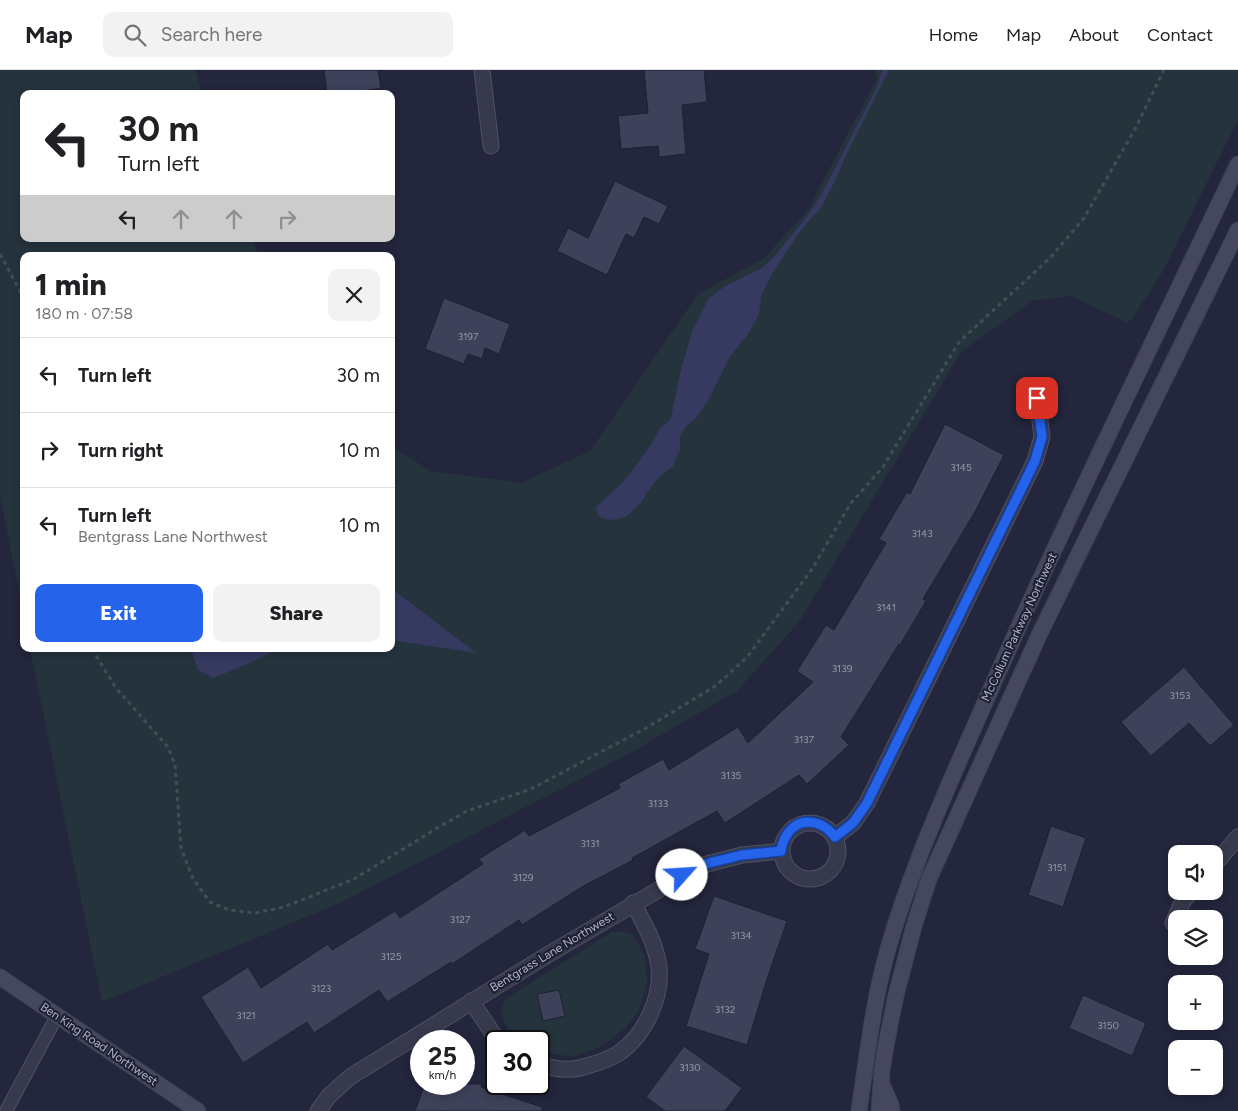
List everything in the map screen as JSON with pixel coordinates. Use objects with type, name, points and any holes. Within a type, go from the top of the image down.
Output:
[{"type":"street","points":[[482,70],[491,146]]},
{"type":"street","name":"McCollum Parkway Northwest","points":[[859,1111],[871,1025],[888,948],[904,899],[942,801],[987,696],[1056,546],[1238,164]]},
{"type":"street","name":"McCollum Parkway Northwest","points":[[880,1111],[890,1023],[901,972],[921,902],[940,854],[1040,633],[1238,230]]},
{"type":"street","points":[[835,837],[853,823],[867,803],[1035,461],[1042,437],[1037,398]]},
{"type":"street","points":[[813,822],[822,824],[835,837],[838,846],[838,856],[829,872],[822,877],[812,879],[794,875],[783,860],[781,851],[782,841],[787,833],[803,823],[813,822]]},
{"type":"street","points":[[1223,854],[1238,837]]},
{"type":"street","name":"Bentgrass Lane Northwest","points":[[318,1111],[329,1096],[350,1077],[633,904],[699,866],[742,855],[781,851]]},
{"type":"street","points":[[550,1068],[574,1069],[596,1063],[619,1053],[636,1037],[650,1018],[658,992],[659,968],[654,946],[633,904]]},
{"type":"street","name":"Ben King Road Northwest","points":[[0,977],[198,1111]]},
{"type":"street","points":[[471,1002],[491,1030]]},
{"type":"street","points":[[882,1082],[892,1111]]},
{"type":"lane","points":[[6,1111],[57,1016]]},
{"type":"path","points":[[94,652],[116,688],[168,748],[175,764],[181,848],[193,879],[210,902],[229,910],[255,914],[284,907],[354,879],[467,811],[531,789],[639,731],[717,686],[748,656],[812,569],[851,504],[883,467],[958,342],[1051,257],[1084,218],[1136,129],[1164,70]]},
{"type":"path","points":[[0,254],[20,292]]},
{"type":"shaded area","points":[[0,70],[195,70],[201,90],[20,90],[20,242],[254,242],[258,252],[20,252],[20,597],[0,495]]},
{"type":"shaded area","points":[[875,70],[1238,70],[1238,120],[1162,273],[1131,320],[1126,322],[1071,296],[1032,301],[961,352],[799,622],[737,691],[623,757],[342,902],[102,1002],[31,652],[395,652],[395,448],[431,471],[521,483],[590,451],[698,294],[764,258],[808,210],[877,78]]},
{"type":"shaded area","points":[[623,931],[633,935],[645,958],[647,983],[639,1010],[625,1029],[600,1047],[573,1057],[550,1054],[550,1030],[508,1030],[501,1012],[505,999],[612,932]]},
{"type":"water","points":[[882,70],[889,70],[821,208],[799,233],[771,275],[761,297],[759,314],[748,334],[729,358],[710,397],[697,417],[686,426],[680,437],[680,450],[673,466],[660,476],[641,503],[627,516],[614,520],[598,516],[596,507],[621,484],[652,443],[660,428],[671,417],[682,366],[692,332],[709,298],[724,287],[762,268],[774,257],[808,215],[821,195],[876,89]]},
{"type":"water","points":[[395,591],[476,653],[395,641]]},
{"type":"water","points":[[192,652],[272,652],[213,678],[198,670]]},
{"type":"building","points":[[324,70],[378,70],[381,88],[369,90],[326,90]]},
{"type":"building","points":[[644,70],[704,70],[707,102],[682,105],[686,154],[659,157],[658,146],[621,149],[618,116],[648,113]]},
{"type":"building","points":[[615,181],[668,206],[659,224],[644,217],[634,238],[626,234],[607,275],[557,251],[568,228],[588,238]]},
{"type":"building","points":[[444,298],[510,324],[499,354],[485,348],[482,359],[468,354],[464,364],[425,349]]},
{"type":"building","points":[[945,424],[1004,455],[976,510],[923,599],[926,601],[841,737],[849,745],[807,784],[799,775],[725,823],[717,811],[632,858],[633,860],[580,888],[522,925],[519,920],[452,964],[451,962],[387,1002],[379,990],[314,1033],[307,1022],[243,1063],[201,997],[248,967],[261,988],[328,944],[332,950],[395,911],[400,918],[483,864],[479,859],[525,830],[529,836],[620,788],[618,784],[663,759],[669,770],[738,727],[748,743],[813,682],[797,671],[826,625],[834,630],[886,543],[879,539],[907,492],[910,494]]},
{"type":"building","points":[[1184,667],[1234,725],[1210,746],[1189,723],[1151,756],[1121,722]]},
{"type":"building","points":[[1051,826],[1086,838],[1063,907],[1028,895]]},
{"type":"building","points":[[714,896],[787,921],[747,1045],[686,1026],[709,954],[695,949]]},
{"type":"building","points":[[559,990],[565,1016],[543,1021],[537,994]]},
{"type":"building","points":[[1083,995],[1146,1023],[1132,1056],[1069,1028]]},
{"type":"building","points":[[684,1046],[742,1088],[725,1111],[665,1111],[646,1097]]},
{"type":"building","points":[[475,1084],[482,1084],[481,1087],[485,1088],[485,1095],[505,1095],[542,1107],[542,1111],[415,1111],[421,1095],[475,1095]]},
{"type":"route","points":[[682,875],[699,866],[713,862],[742,855],[781,851],[782,841],[787,833],[803,823],[813,822],[822,824],[835,837],[853,823],[867,803],[1035,461],[1042,437],[1037,398]]}]
